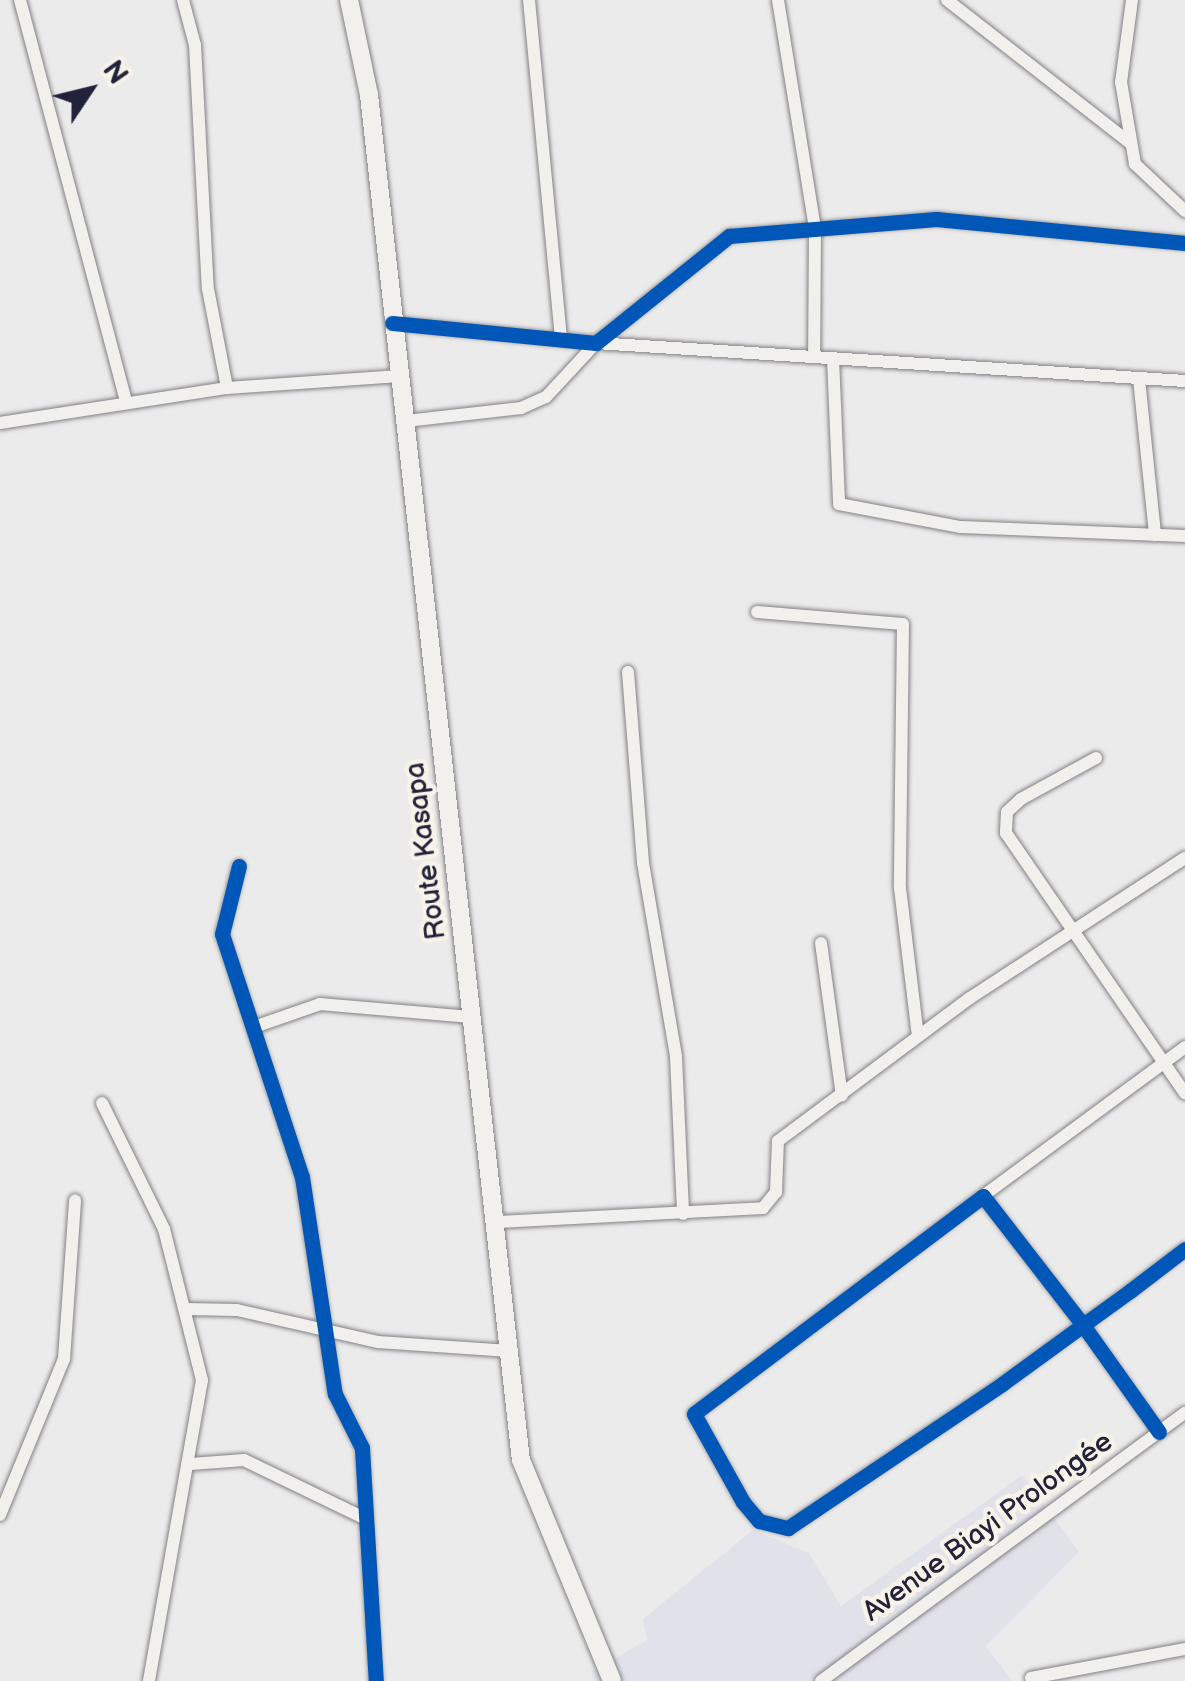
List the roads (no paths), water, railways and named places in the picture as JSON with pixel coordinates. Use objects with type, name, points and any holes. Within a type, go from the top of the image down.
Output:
[{"type":"main road","name":"Route Kasapa","points":[[349,0],[369,95],[392,323],[528,1486],[612,1681]]},
{"type":"street","points":[[20,0],[126,402]]},
{"type":"street","points":[[184,0],[195,45],[208,289],[227,388]]},
{"type":"street","points":[[529,0],[561,339]]},
{"type":"street","points":[[778,0],[815,229],[814,357]]},
{"type":"street","points":[[950,0],[1130,143]]},
{"type":"street","points":[[1132,0],[1121,82],[1130,143],[1140,174],[1185,210]]},
{"type":"street","points":[[406,421],[522,408],[546,397],[596,343],[700,250],[729,236],[936,220],[1185,242]]},
{"type":"street","points":[[392,323],[596,343],[1185,381]]},
{"type":"street","points":[[833,358],[839,504],[960,526],[1185,536]]},
{"type":"street","points":[[0,422],[227,388],[400,376]]},
{"type":"street","points":[[1139,379],[1156,535]]},
{"type":"street","points":[[757,612],[904,624],[900,874],[918,1036]]},
{"type":"street","points":[[628,672],[643,863],[676,1057],[683,1214]]},
{"type":"street","points":[[1096,758],[1021,799],[1004,822],[1185,1093]]},
{"type":"street","points":[[498,1222],[683,1214],[772,1202],[773,1146],[918,1036],[1185,858]]},
{"type":"street","points":[[239,866],[220,917],[302,1177],[335,1394],[362,1448],[362,1518],[376,1681]]},
{"type":"street","points":[[821,942],[842,1096]]},
{"type":"street","points":[[257,1026],[320,1004],[473,1017]]},
{"type":"street","points":[[1185,1046],[700,1402],[698,1428],[758,1521],[788,1528],[1185,1250]]},
{"type":"street","points":[[102,1103],[164,1229],[202,1380],[191,1464],[149,1681]]},
{"type":"street","points":[[983,1196],[1083,1325],[1159,1432]]},
{"type":"street","points":[[0,1515],[64,1359],[75,1200]]},
{"type":"street","points":[[186,1309],[510,1351]]},
{"type":"street","name":"Avenue Biayi Prolongée","points":[[821,1681],[1185,1413]]},
{"type":"street","points":[[191,1464],[244,1460],[362,1518]]},
{"type":"street","points":[[1031,1678],[1185,1649]]}]
